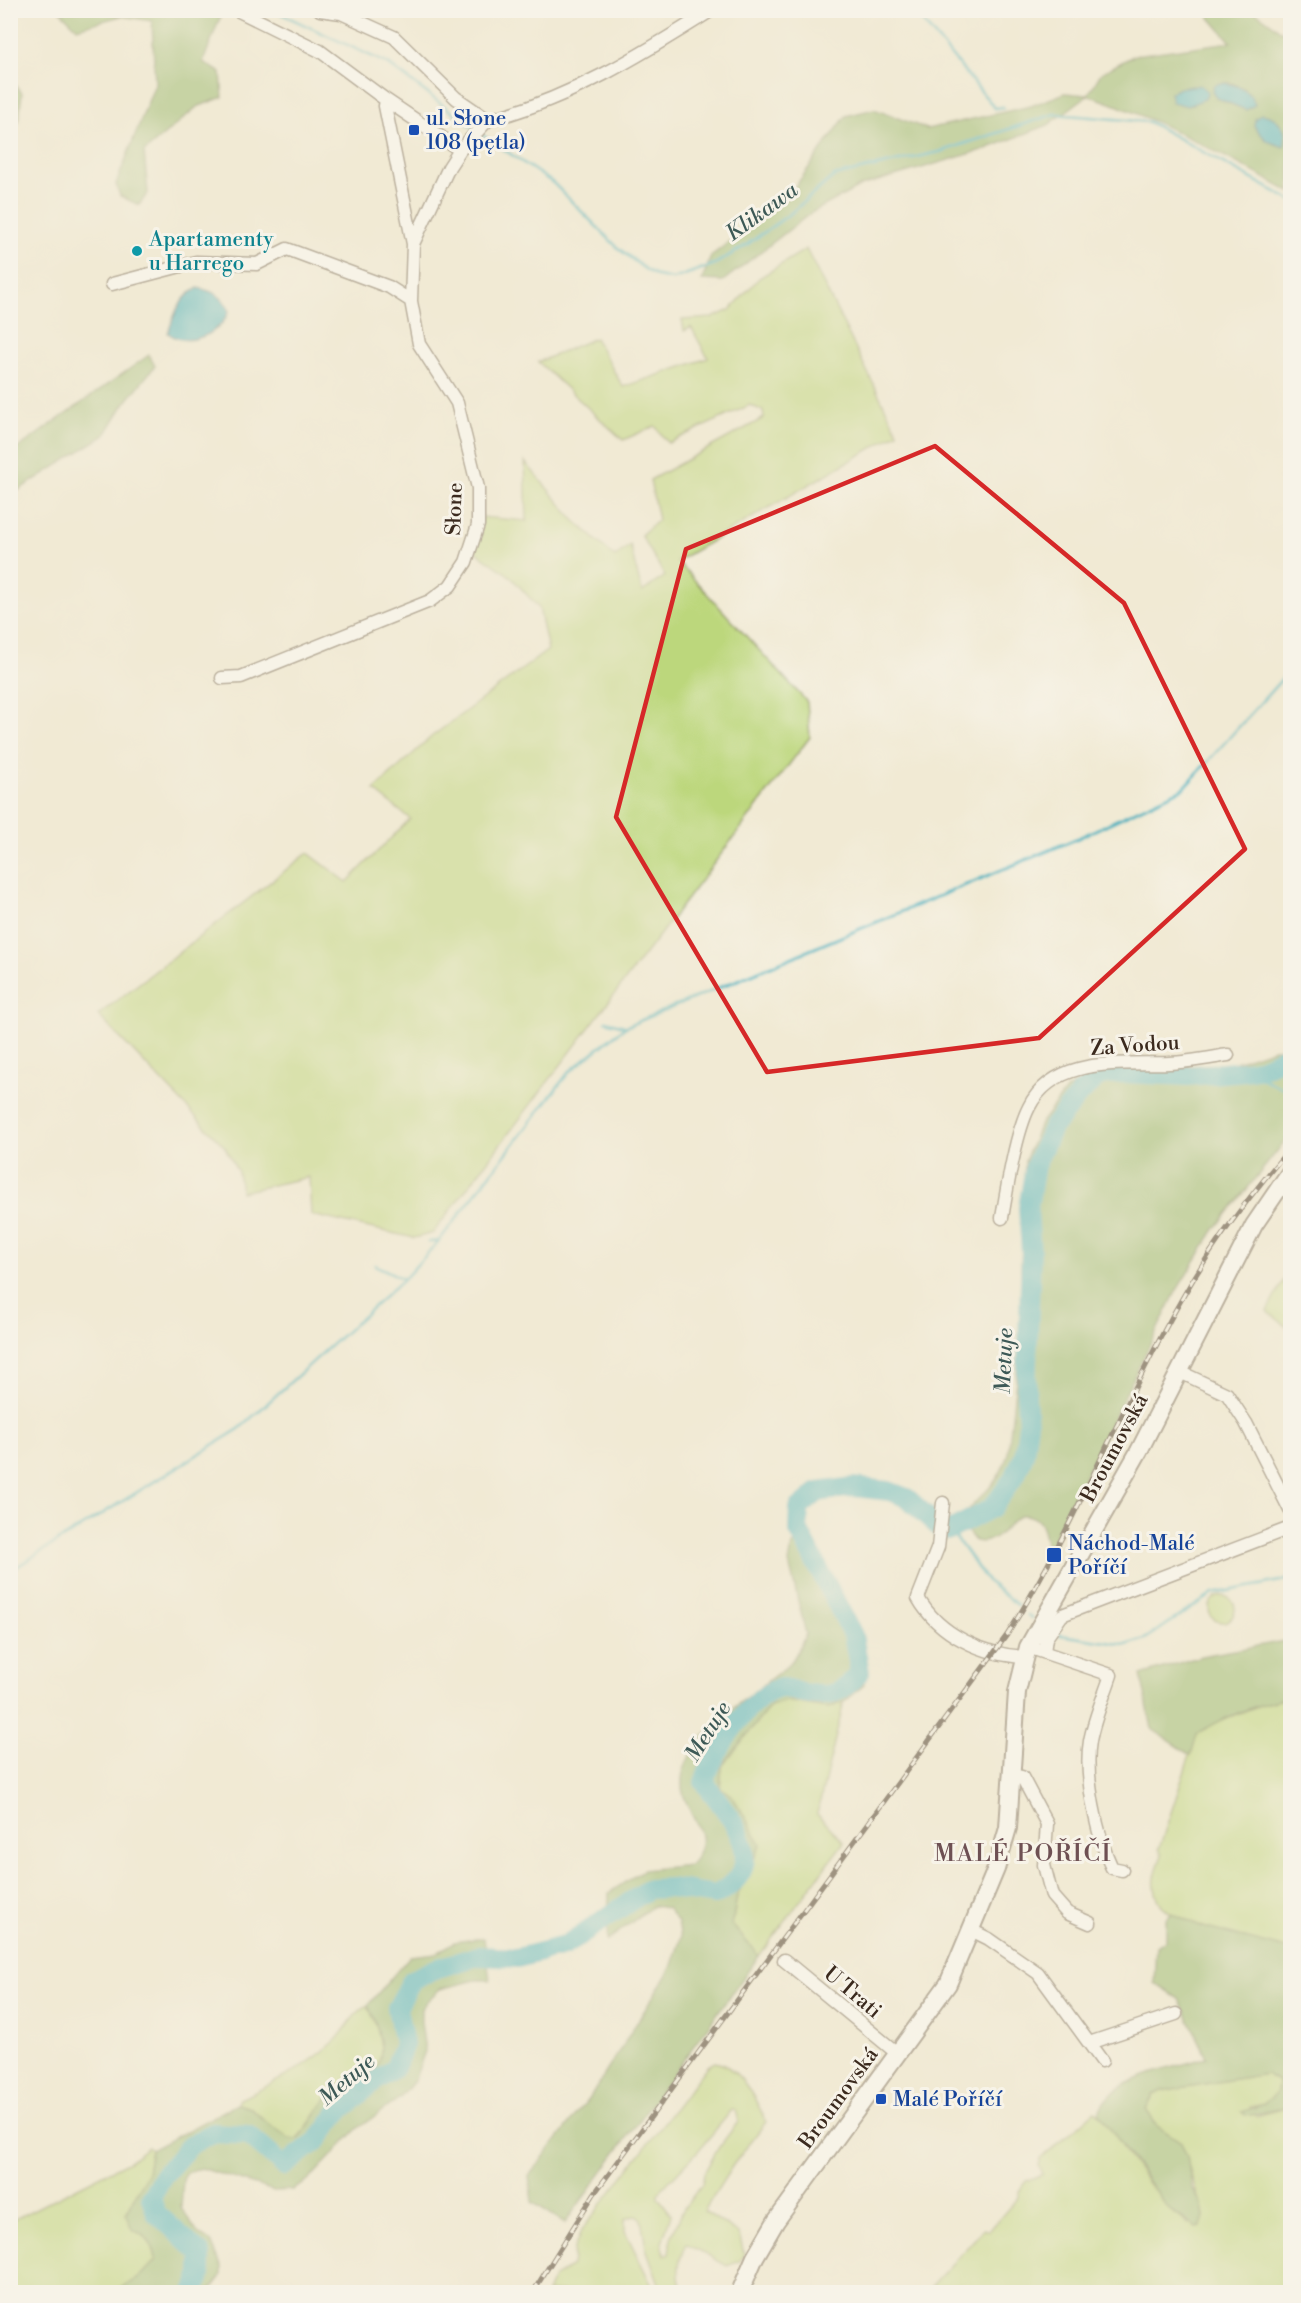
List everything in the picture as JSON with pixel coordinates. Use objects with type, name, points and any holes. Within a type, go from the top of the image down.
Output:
[{"type":"main road","name":"Broumovská","points":[[740,2292],[754,2257],[776,2221],[948,1984],[1004,1845],[1011,1813],[1014,1724],[1032,1652],[1139,1451],[1254,1225],[1290,1172]]},
{"type":"street","points":[[237,10],[321,51],[386,100],[464,145]]},
{"type":"street","points":[[320,10],[340,13],[394,37],[450,93],[485,123],[544,101],[619,68],[712,10]]},
{"type":"street","name":"Słone","points":[[222,678],[241,677],[415,609],[450,586],[466,562],[477,525],[478,488],[471,453],[456,403],[419,344],[411,301],[413,244],[385,106],[386,100]]},
{"type":"street","name":"Słone","points":[[413,244],[430,204],[464,145],[485,123]]},
{"type":"street","points":[[112,284],[196,262],[257,264],[287,249],[315,262],[389,287],[411,301]]},
{"type":"street","name":"Za Vodou","points":[[1002,1218],[1008,1185],[1029,1106],[1049,1084],[1070,1072],[1090,1066],[1131,1062],[1168,1063],[1228,1055]]},
{"type":"street","points":[[1180,1372],[1227,1394],[1246,1423],[1290,1510]]},
{"type":"street","points":[[944,1503],[938,1547],[918,1598],[925,1611],[943,1627],[977,1648],[1010,1656],[1032,1652],[1111,1675],[1089,1742],[1092,1797],[1101,1844],[1112,1868],[1122,1870]]},
{"type":"street","points":[[1032,1652],[1046,1638],[1062,1615],[1290,1528]]},
{"type":"street","points":[[1013,1775],[1022,1778],[1047,1824],[1044,1865],[1052,1896],[1067,1913],[1090,1923]]},
{"type":"street","points":[[971,1930],[989,1939],[1038,1973],[1102,2061]]},
{"type":"street","name":"U Trati","points":[[784,1960],[898,2054]]},
{"type":"street","points":[[1089,2043],[1176,2014]]},
{"type":"highlighted area","points":[[935,446],[1124,603],[1245,849],[1039,1038],[767,1072],[616,817],[686,549]]},
{"type":"green space","points":[[214,10],[221,15],[203,62],[221,73],[223,97],[197,107],[144,152],[148,193],[139,205],[120,196],[116,184],[155,84],[152,21],[121,16],[77,28],[60,11]]},
{"type":"green space","points":[[1204,11],[1254,11],[1290,37],[1290,192],[1191,139],[1088,95],[1101,73],[1135,55],[1231,42]],"holes":[[[1221,83],[1232,83],[1245,89],[1246,110],[1217,98]]]},
{"type":"green space","points":[[10,78],[22,93],[19,120],[11,126]]},
{"type":"green space","points":[[1065,93],[1088,95],[1048,125],[986,149],[861,186],[811,213],[723,281],[702,280],[711,256],[787,198],[846,116],[874,109],[927,129],[1031,106]]},
{"type":"green space","points":[[806,249],[898,433],[677,561],[807,702],[810,737],[433,1233],[414,1238],[311,1215],[309,1177],[241,1192],[238,1172],[225,1147],[98,1015],[308,853],[347,882],[410,819],[374,790],[431,737],[548,650],[539,608],[510,576],[475,551],[481,535],[481,517],[527,521],[525,462],[574,520],[615,557],[630,545],[642,592],[665,576],[641,535],[658,520],[650,480],[764,418],[763,411],[750,405],[668,443],[655,426],[623,440],[538,362],[595,338],[623,387],[708,358],[691,327],[684,331],[682,320],[712,318],[730,310],[759,278]]},
{"type":"green space","points":[[149,355],[155,366],[122,407],[105,435],[11,495],[11,453]]},
{"type":"green space","points":[[1290,1048],[1290,1135],[1215,1229],[1177,1290],[1047,1552],[1041,1525],[1034,1517],[1028,1515],[1020,1515],[988,1541],[975,1541],[959,1520],[994,1483],[1008,1453],[1022,1324],[1021,1270],[1025,1161],[1040,1124],[1067,1089],[1076,1084],[1143,1068],[1230,1064],[1274,1049]]},
{"type":"green space","points":[[1290,1269],[1290,1329],[1267,1311]]},
{"type":"green space","points":[[810,1534],[830,1571],[845,1607],[857,1644],[864,1685],[844,1702],[828,1708],[786,1701],[770,1706],[722,1766],[720,1787],[733,1797],[761,1844],[737,1896],[732,1925],[759,1956],[565,2223],[532,2202],[529,2176],[593,2093],[671,1968],[681,1938],[678,1922],[667,1908],[653,1906],[607,1941],[609,1893],[643,1870],[690,1865],[699,1852],[701,1840],[699,1828],[683,1793],[682,1780],[686,1764],[711,1727],[786,1667],[795,1656],[806,1634],[789,1563],[792,1546]]},
{"type":"green space","points":[[1222,1596],[1231,1600],[1235,1609],[1231,1618],[1222,1622],[1213,1618],[1209,1609],[1213,1600]]},
{"type":"green space","points":[[1290,1640],[1290,1697],[1242,1711],[1197,1734],[1191,1755],[1152,1729],[1141,1675],[1201,1656]]},
{"type":"green space","points":[[1290,1697],[1290,1950],[1221,1933],[1183,1919],[1169,1912],[1161,1904],[1155,1886],[1156,1873],[1162,1855],[1159,1849],[1197,1734],[1216,1722],[1263,1704]]},
{"type":"green space","points":[[786,1701],[828,1708],[844,1702],[817,1814],[844,1842],[759,1956],[732,1925],[737,1896],[761,1843],[720,1787],[722,1766],[770,1706]]},
{"type":"green space","points":[[1171,1913],[1203,1927],[1290,1950],[1290,2107],[1246,2116],[1242,2112],[1264,2104],[1277,2092],[1278,2081],[1266,2074],[1161,2091],[1153,2095],[1146,2110],[1157,2126],[1181,2142],[1187,2156],[1192,2187],[1202,2206],[1204,2217],[1201,2226],[1196,2227],[1171,2211],[1099,2113],[1105,2101],[1115,2091],[1129,2083],[1162,2070],[1207,2057],[1179,1999],[1154,1983],[1156,1946],[1166,1940],[1166,1919]]},
{"type":"green space","points":[[484,1939],[490,1980],[476,1980],[440,1989],[426,2002],[421,2009],[425,2051],[414,2081],[401,2097],[357,2129],[307,2182],[293,2190],[274,2191],[201,2168],[187,2173],[183,2180],[181,2208],[197,2232],[211,2242],[222,2268],[222,2275],[209,2292],[116,2292],[143,2274],[156,2260],[151,2245],[145,2237],[132,2229],[126,2214],[147,2173],[151,2150],[237,2104],[251,2108],[263,2120],[289,2138],[297,2139],[342,2083],[362,2078],[372,2072],[378,2064],[381,2045],[368,2005],[410,1956],[437,1953],[454,1942]]},
{"type":"green space","points":[[368,2005],[381,2045],[378,2064],[372,2072],[362,2078],[342,2083],[296,2139],[289,2138],[263,2120],[251,2108],[238,2104],[238,2100],[277,2081],[315,2058],[337,2039],[354,2016]]},
{"type":"green space","points":[[715,2062],[732,2070],[758,2104],[766,2122],[733,2165],[704,2211],[739,2234],[744,2254],[740,2261],[727,2266],[686,2243],[679,2268],[679,2279],[683,2292],[662,2292],[646,2248],[641,2219],[636,2215],[625,2219],[625,2231],[655,2292],[547,2292],[554,2277],[572,2266],[574,2249],[581,2231],[707,2066]],"holes":[[[732,2110],[735,2110],[738,2122],[719,2147],[704,2173],[702,2184],[684,2208],[671,2238],[669,2253],[665,2255],[662,2242],[671,2214],[658,2197],[658,2193],[698,2151]]]},
{"type":"green space","points":[[1266,2074],[1278,2081],[1277,2092],[1264,2104],[1250,2107],[1256,2116],[1290,2107],[1290,2292],[926,2292],[984,2229],[989,2231],[1018,2197],[1018,2192],[1026,2181],[1043,2174],[1039,2165],[1041,2159],[1095,2111],[1109,2124],[1126,2153],[1170,2209],[1188,2224],[1204,2217],[1181,2142],[1157,2126],[1146,2110],[1154,2095],[1161,2091]]},
{"type":"green space","points":[[148,2147],[151,2150],[147,2173],[126,2214],[132,2228],[148,2241],[154,2250],[156,2260],[143,2274],[116,2292],[11,2292],[11,2221],[129,2161]]},
{"type":"water","points":[[1221,83],[1242,88],[1250,95],[1255,105],[1246,110],[1217,98],[1212,91],[1214,85]]},
{"type":"water","points":[[1200,85],[1208,92],[1205,99],[1187,106],[1172,102],[1170,93],[1179,88]]},
{"type":"water","points":[[1261,114],[1272,117],[1281,124],[1285,135],[1284,147],[1267,141],[1254,126],[1255,119]]},
{"type":"water","points":[[198,288],[217,295],[229,311],[219,326],[203,337],[185,340],[176,338],[168,333],[176,313],[186,296]]},
{"type":"waterway","name":"Klikawa","points":[[273,10],[388,64],[476,130]]},
{"type":"waterway","points":[[913,10],[995,108],[1003,107]]},
{"type":"waterway","name":"Klikawa","points":[[481,134],[553,183],[618,248],[645,269],[657,276],[673,279],[715,264],[745,246],[791,213],[834,176],[939,152],[1055,114],[1149,122],[1290,200]]},
{"type":"waterway","points":[[10,1571],[239,1429],[404,1279],[439,1241],[569,1072],[625,1027],[1076,839],[1184,788],[1290,670]]},
{"type":"waterway","points":[[606,1021],[624,1026]]},
{"type":"waterway","name":"Metuje","points":[[194,2292],[201,2274],[201,2254],[156,2213],[151,2198],[162,2177],[190,2145],[213,2133],[248,2135],[284,2166],[318,2140],[338,2113],[374,2082],[395,2068],[404,2044],[397,2008],[412,1980],[435,1969],[478,1956],[517,1958],[564,1946],[649,1889],[670,1888],[715,1895],[733,1883],[742,1870],[745,1855],[742,1840],[735,1825],[704,1782],[715,1756],[745,1713],[769,1693],[783,1688],[826,1695],[847,1686],[860,1672],[853,1635],[798,1529],[799,1508],[818,1492],[853,1487],[889,1491],[907,1498],[941,1529],[950,1530],[992,1508],[1015,1476],[1024,1455],[1028,1424],[1026,1396],[1031,1253],[1028,1208],[1035,1166],[1052,1128],[1080,1093],[1100,1075],[1122,1073],[1188,1076],[1246,1071],[1263,1068],[1290,1054]]},
{"type":"waterway","points":[[1246,1071],[1282,1088],[1290,1089]]},
{"type":"waterway","points":[[429,1242],[439,1241]]},
{"type":"waterway","points":[[375,1265],[404,1279]]},
{"type":"waterway","points":[[950,1530],[988,1582],[1017,1605]]},
{"type":"waterway","points":[[1054,1634],[1126,1645],[1145,1639],[1213,1594],[1290,1579]]},
{"type":"waterway","points":[[1028,1615],[1032,1618]]},
{"type":"railway","points":[[533,2292],[594,2194],[1007,1635],[1055,1552],[1139,1380],[1184,1295],[1234,1219],[1290,1148]]},
{"type":"place","name":"ul. Słone 108 (pętla)","points":[[414,130]]},
{"type":"place","name":"Apartamenty u Harrego","points":[[137,251]]},
{"type":"place","name":"Náchod-Malé Poříčí","points":[[1054,1555]]},
{"type":"place","name":"Malé Poříčí","points":[[881,2099]]},
{"type":"district","name":"MALÉ POŘÍČÍ","points":[[1023,1853]]}]
